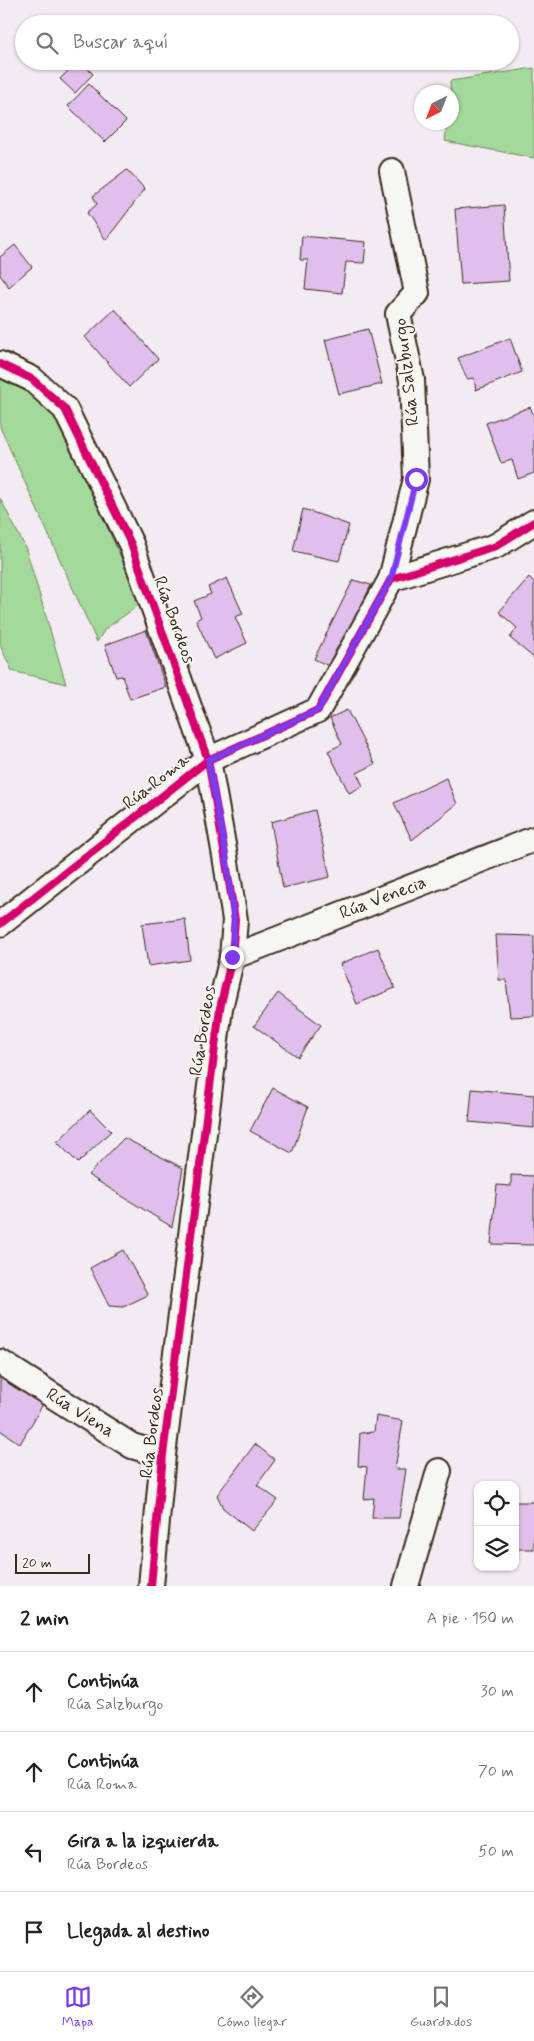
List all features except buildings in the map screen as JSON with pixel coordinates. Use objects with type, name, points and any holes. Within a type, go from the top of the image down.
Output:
[{"type":"street","name":"Rúa Salzburgo","points":[[391,579],[416,479],[412,380],[398,314],[417,293],[392,171]]},
{"type":"street","name":"Rúa Bordeos","points":[[0,364],[32,379],[65,409],[131,544],[208,760],[226,856],[234,920],[232,957],[220,1008],[164,1455],[151,1586]]},
{"type":"street","points":[[391,579],[496,546],[534,522]]},
{"type":"street","name":"Rúa Roma","points":[[0,924],[208,760],[318,710],[391,579]]},
{"type":"street","name":"Rúa Venecia","points":[[232,957],[534,839]]},
{"type":"street","name":"Rúa Viena","points":[[0,1362],[132,1446],[164,1455]]},
{"type":"street","points":[[406,1586],[439,1471]]},
{"type":"green space","points":[[534,68],[534,158],[445,141],[446,130],[459,130],[459,85],[450,85],[450,81]]},
{"type":"green space","points":[[0,378],[28,392],[55,414],[142,603],[105,629],[97,642],[0,427]]},
{"type":"green space","points":[[0,498],[26,549],[66,684],[12,671],[0,645]]},
{"type":"cycle path","points":[[0,364],[32,379],[65,409],[131,544],[208,760],[235,920],[232,957],[220,1008],[163,1455],[151,1586]]},
{"type":"cycle path","points":[[0,924],[208,760],[318,710],[391,579],[496,546],[534,522]]},
{"type":"route","points":[[232,957],[234,920],[226,856],[208,760],[318,710],[391,579],[416,479]]}]
